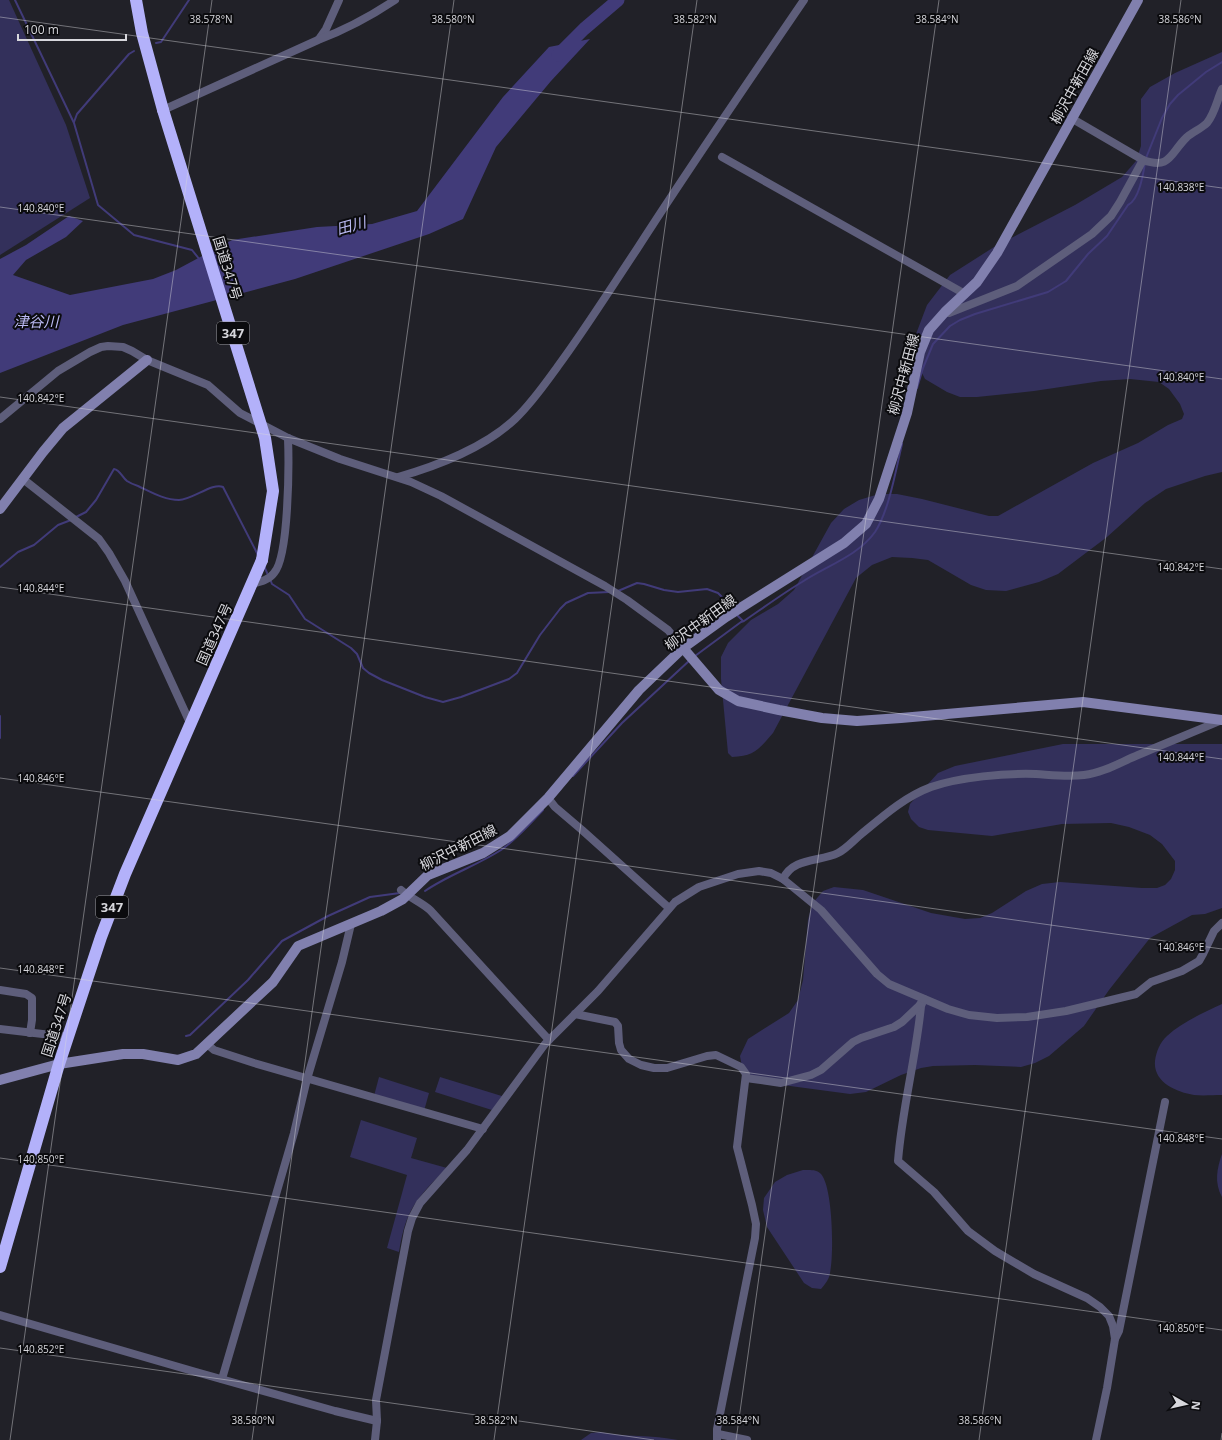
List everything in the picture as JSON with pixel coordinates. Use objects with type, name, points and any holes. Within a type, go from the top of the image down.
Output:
[{"type":"highway","name":"国道347号","points":[[0,1268],[59,1064],[101,937],[125,874],[262,560],[273,491],[265,438],[163,110],[142,33],[136,0]]},
{"type":"main road","name":"柳沢中新田線","points":[[0,1080],[59,1064],[123,1054],[143,1054],[178,1060],[196,1054],[273,982],[298,946],[381,912],[403,900],[404,893],[428,875],[483,853],[510,836],[548,798],[639,690],[726,617],[844,544],[866,524],[879,499],[907,413],[920,352],[929,330],[945,312],[977,282],[997,253],[1138,0]]},
{"type":"main road","points":[[0,509],[63,428],[147,360]]},
{"type":"main road","points":[[686,651],[719,690],[738,701],[822,718],[857,721],[1083,702],[1222,720]]},
{"type":"street","points":[[318,40],[326,29],[339,0]]},
{"type":"street","points":[[163,110],[318,40],[336,34],[395,0]]},
{"type":"street","points":[[397,478],[461,455],[499,432],[515,419],[530,402],[574,344],[804,0]]},
{"type":"street","points":[[1072,118],[1143,160],[1158,164],[1166,161],[1195,130],[1207,123],[1214,111],[1222,89]]},
{"type":"street","points":[[722,157],[965,294]]},
{"type":"street","points":[[945,312],[949,313],[1017,286],[1092,234],[1111,216],[1143,160]]},
{"type":"street","points":[[0,418],[58,371],[90,352],[101,347],[124,347],[147,360],[208,384],[240,413],[288,438],[340,459],[411,482],[441,496],[605,586],[668,630],[686,651]]},
{"type":"street","points":[[252,584],[264,581],[275,573],[280,558],[285,532],[288,490],[288,438]]},
{"type":"street","points":[[23,479],[99,539],[109,553],[125,581],[191,725]]},
{"type":"street","points":[[783,879],[785,873],[803,862],[839,853],[902,802],[916,793],[934,786],[966,779],[991,776],[1035,774],[1062,776],[1086,775],[1111,767],[1222,720]]},
{"type":"street","points":[[548,798],[555,807],[669,908]]},
{"type":"street","points":[[375,1440],[377,1421],[376,1400],[408,1231],[412,1218],[420,1203],[467,1150],[549,1040],[614,974],[669,908],[675,902],[699,887],[738,874],[760,871],[771,873],[783,879],[821,910],[877,974],[896,988],[948,1009],[969,1015],[1011,1019],[1066,1011],[1136,994],[1151,982],[1189,968],[1199,961],[1204,954],[1214,931],[1222,923]]},
{"type":"street","points":[[404,893],[430,910],[549,1040]]},
{"type":"street","points":[[222,1379],[294,1133],[307,1079],[342,962],[351,924]]},
{"type":"street","points":[[0,990],[26,994],[32,998],[32,1020],[30,1033]]},
{"type":"street","points":[[746,1078],[781,1083],[796,1080],[816,1073],[853,1042],[894,1027],[902,1022],[919,1006],[924,999]]},
{"type":"street","points":[[924,999],[921,1006],[915,1051],[900,1136],[898,1161],[934,1192],[968,1231],[995,1251],[1034,1274],[1087,1298],[1100,1307],[1108,1316],[1113,1326],[1114,1339],[1107,1388],[1096,1440]]},
{"type":"street","points":[[575,1014],[615,1022],[618,1026],[621,1050],[629,1059],[641,1065],[654,1068],[667,1068],[707,1056],[716,1055],[741,1067],[744,1070],[746,1078],[737,1137],[737,1147],[756,1224],[717,1430],[717,1437],[747,1440]]},
{"type":"street","points":[[0,1029],[68,1037]]},
{"type":"street","points":[[207,1044],[214,1050],[307,1079],[483,1129]]},
{"type":"street","points":[[1114,1339],[1119,1331],[1165,1102]]},
{"type":"street","points":[[0,1315],[334,1411],[377,1421]]},
{"type":"shaded area","points":[[0,0],[9,0],[66,125],[90,198],[0,255]]},
{"type":"shaded area","points":[[1222,52],[1222,472],[1166,489],[1145,503],[1107,537],[1058,574],[1039,582],[1006,591],[986,590],[971,585],[928,560],[892,557],[872,565],[856,578],[773,733],[756,751],[746,755],[732,757],[728,753],[721,679],[721,657],[728,643],[751,620],[778,604],[794,590],[831,523],[844,509],[859,500],[879,494],[897,494],[989,516],[998,516],[1093,463],[1138,443],[1168,425],[1182,419],[1184,414],[1180,404],[1169,389],[1159,382],[1130,379],[1101,381],[1034,391],[977,397],[960,397],[947,392],[925,379],[915,359],[916,334],[927,305],[950,275],[994,247],[1075,205],[1122,177],[1136,161],[1141,146],[1141,99],[1150,87],[1175,73]]},
{"type":"shaded area","points":[[1063,744],[1222,744],[1222,908],[1205,914],[1192,915],[1150,938],[1109,990],[1084,1026],[1049,1056],[1035,1063],[1021,1067],[975,1065],[933,1066],[921,1068],[901,1075],[866,1092],[850,1094],[752,1081],[742,1067],[740,1056],[748,1039],[789,1013],[798,1000],[803,980],[808,920],[812,904],[823,891],[834,887],[863,890],[931,913],[965,919],[980,918],[992,913],[1026,891],[1042,884],[1060,882],[1157,888],[1165,885],[1171,879],[1175,870],[1175,861],[1162,844],[1150,835],[1129,827],[1111,823],[1062,824],[992,836],[928,830],[919,827],[911,819],[908,812],[910,804],[938,773],[955,766]]},
{"type":"shaded area","points":[[1222,1004],[1222,1095],[1187,1094],[1167,1085],[1158,1075],[1155,1068],[1156,1054],[1162,1041],[1186,1022]]},
{"type":"shaded area","points":[[379,1077],[429,1093],[424,1111],[374,1096]]},
{"type":"shaded area","points":[[440,1077],[505,1097],[495,1111],[435,1092]]},
{"type":"shaded area","points":[[361,1120],[417,1138],[411,1158],[447,1168],[420,1196],[414,1205],[405,1225],[399,1252],[387,1248],[407,1175],[350,1157]]},
{"type":"shaded area","points":[[1222,1154],[1222,1197],[1219,1192],[1217,1176]]},
{"type":"shaded area","points":[[803,1170],[815,1171],[821,1174],[825,1181],[830,1206],[832,1222],[831,1264],[829,1278],[821,1289],[812,1288],[804,1283],[767,1227],[763,1210],[764,1198],[775,1182],[787,1175]]},
{"type":"shaded area","points":[[600,1432],[678,1440],[581,1440],[591,1433]]},
{"type":"water","name":"津谷川","points":[[590,39],[551,81],[496,147],[463,219],[429,234],[295,279],[123,325],[0,373],[0,259],[26,245],[69,216],[83,221],[66,237],[26,260],[13,275],[70,295],[153,279],[176,270],[232,240],[317,227],[372,224],[417,211],[503,97],[549,47]]},
{"type":"waterway","points":[[15,0],[74,123],[98,205],[134,235],[192,250],[200,260]]},
{"type":"waterway","points":[[156,43],[161,42],[189,0]]},
{"type":"waterway","name":"田川","points":[[558,55],[584,29],[618,0]]},
{"type":"waterway","points":[[74,122],[77,114],[129,54],[134,51]]},
{"type":"waterway","points":[[1146,158],[1162,118],[1170,104],[1178,95],[1206,72],[1222,62]]},
{"type":"waterway","points":[[917,388],[933,344],[950,326],[975,314],[1048,292],[1066,281],[1088,254],[1107,236],[1128,205],[1135,198],[1140,187],[1145,163]]},
{"type":"waterway","points":[[695,656],[741,622],[811,576],[851,554],[868,540],[880,523],[888,502],[902,444]]},
{"type":"waterway","points":[[76,517],[86,512],[96,500],[114,469],[130,482],[173,500],[184,499],[219,486],[223,487],[258,555]]},
{"type":"waterway","points":[[0,567],[18,552],[34,545],[58,525],[71,520]]},
{"type":"waterway","points":[[264,566],[268,575]]},
{"type":"waterway","points":[[270,579],[272,584],[289,595],[305,619],[351,648],[357,654],[363,668],[369,673],[382,680],[425,697],[443,702],[461,697],[509,679],[517,673],[540,635],[566,603],[588,593],[609,592]]},
{"type":"waterway","points":[[618,591],[637,583],[678,592],[707,589],[718,593],[732,609]]},
{"type":"waterway","points":[[736,614],[743,621]]},
{"type":"waterway","points":[[573,776],[622,723],[690,660]]},
{"type":"waterway","points":[[0,716],[0,738]]},
{"type":"waterway","points":[[425,891],[507,846],[543,810]]},
{"type":"waterway","points":[[186,1036],[190,1035],[248,980],[282,941],[328,916],[370,897],[400,893]]}]
